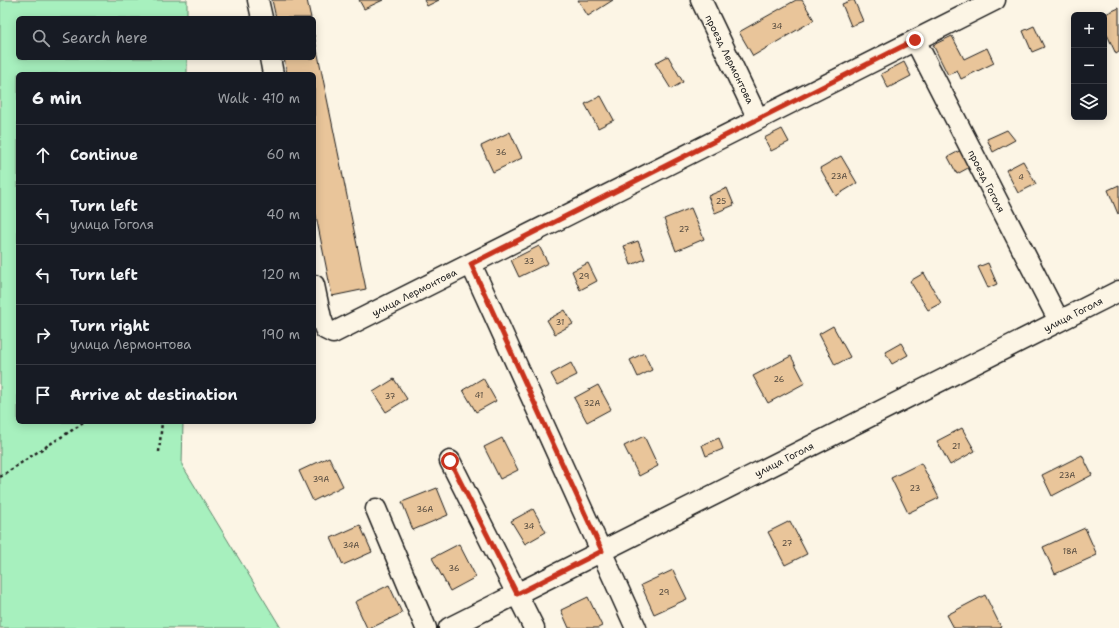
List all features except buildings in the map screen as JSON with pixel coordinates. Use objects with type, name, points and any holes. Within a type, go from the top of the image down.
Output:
[{"type":"street","points":[[258,0],[262,16]]},
{"type":"street","name":"проезд Лермонтова","points":[[701,0],[758,119]]},
{"type":"street","name":"улица Лермонтова","points":[[316,294],[325,329],[333,333],[995,0]]},
{"type":"street","name":"проезд Гоголя","points":[[915,40],[1059,321]]},
{"type":"street","points":[[270,60],[273,72]]},
{"type":"street","points":[[471,264],[636,628]]},
{"type":"street","name":"улица Гоголя","points":[[449,628],[1119,291]]},
{"type":"street","points":[[450,461],[534,628]]},
{"type":"street","points":[[376,509],[426,628]]},
{"type":"path","points":[[0,476],[82,424]]},
{"type":"path","points":[[159,452],[162,424]]},
{"type":"green space","points":[[0,0],[187,0],[187,16],[16,16],[16,60],[187,60],[187,72],[16,72],[16,424],[183,424],[182,465],[281,628],[0,628]]},
{"type":"route","points":[[450,461],[517,594],[602,551],[471,264],[915,40]]}]
